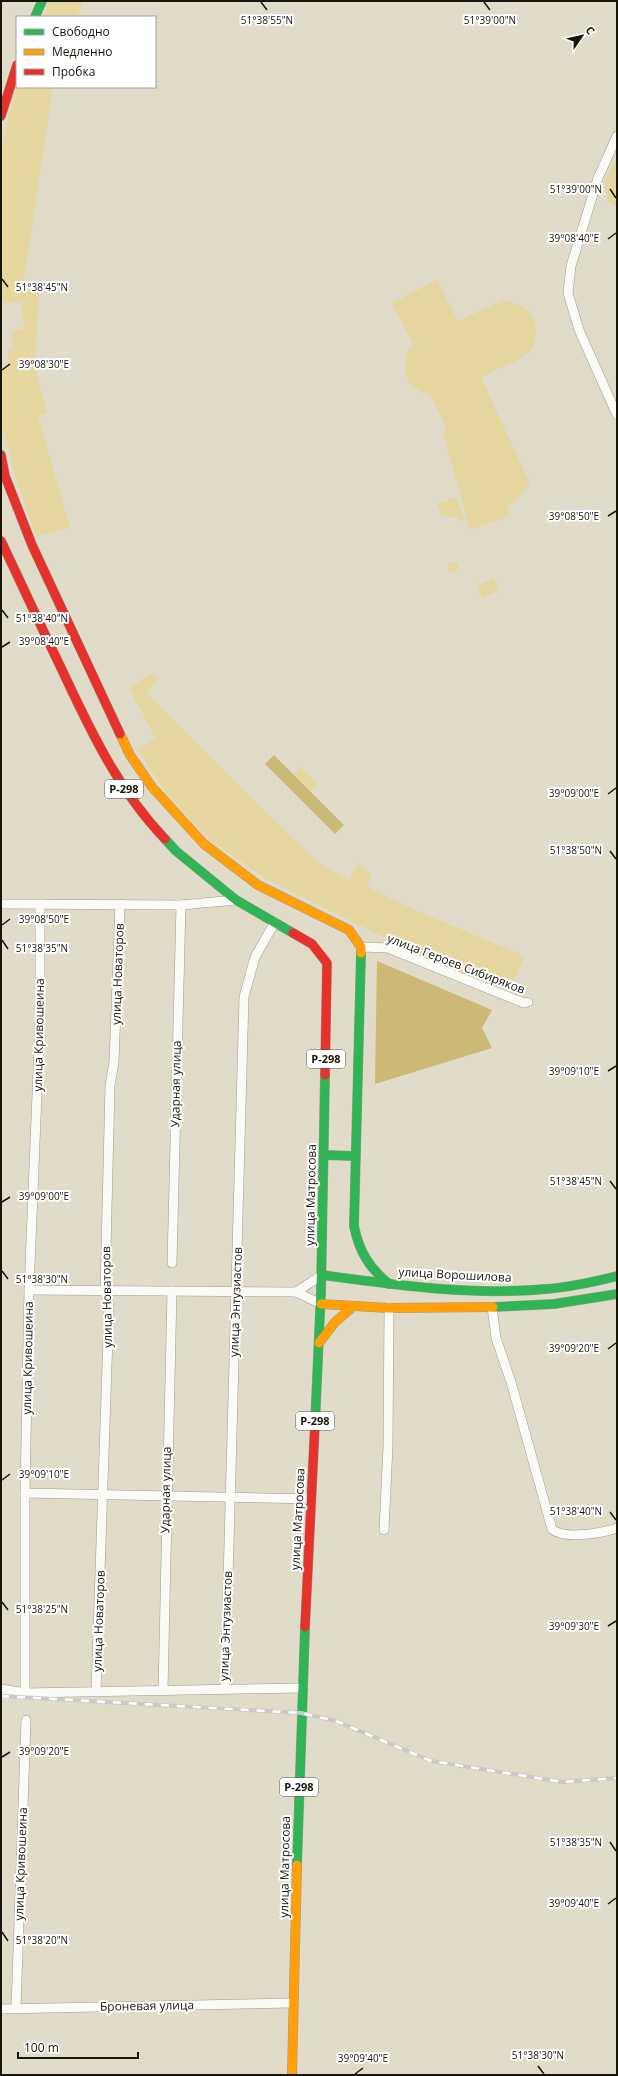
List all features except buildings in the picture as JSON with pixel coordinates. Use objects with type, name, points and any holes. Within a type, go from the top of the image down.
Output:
[{"type":"main road","points":[[35,16],[42,1]]},
{"type":"main road","points":[[1,116],[16,68]]},
{"type":"main road","points":[[1,455],[3,477],[64,616],[130,755],[152,787],[204,844],[258,885],[349,930],[361,946],[354,1226],[356,1242],[371,1269],[389,1284]]},
{"type":"main road","name":"Р-298","points":[[1,541],[86,721],[114,774],[144,817],[176,851],[236,900],[275,922]]},
{"type":"main road","name":"улица Матросова","points":[[275,922],[312,944],[327,963],[322,1275],[302,1688],[292,2075]]},
{"type":"main road","points":[[324,1155],[355,1156]]},
{"type":"main road","name":"улица Ворошилова","points":[[322,1275],[426,1288],[502,1291],[550,1288],[602,1281],[617,1276]]},
{"type":"main road","points":[[321,1304],[389,1308],[492,1307],[554,1304],[617,1294]]},
{"type":"main road","points":[[319,1343],[340,1315],[354,1306]]},
{"type":"street","points":[[617,136],[598,178],[571,266],[568,293],[579,330],[617,414]]},
{"type":"street","points":[[1,904],[181,905],[236,900]]},
{"type":"street","name":"улица Кривошеина","points":[[25,1693],[25,1493],[29,1290],[38,1077],[40,904]]},
{"type":"street","name":"улица Новаторов","points":[[96,1691],[109,1306],[105,1291],[110,1086],[114,1062],[120,904]]},
{"type":"street","name":"Ударная улица","points":[[172,1263],[181,905]]},
{"type":"street","name":"улица Энтузиастов","points":[[225,1689],[244,997],[255,957],[275,922]]},
{"type":"street","name":"улица Героев Сибиряков","points":[[361,946],[388,948],[524,1003],[528,1002]]},
{"type":"street","points":[[296,1292],[322,1275]]},
{"type":"street","points":[[29,1290],[236,1293],[296,1292],[321,1304]]},
{"type":"street","name":"Ударная улица","points":[[162,1690],[172,1291]]},
{"type":"street","points":[[492,1307],[496,1338],[511,1382],[552,1529],[557,1534],[586,1534],[617,1528]]},
{"type":"street","points":[[384,1530],[388,1446],[389,1308]]},
{"type":"street","points":[[25,1493],[311,1499]]},
{"type":"street","points":[[1,1689],[25,1693],[302,1688]]},
{"type":"street","name":"улица Кривошеина","points":[[16,2008],[26,1720]]},
{"type":"street","name":"Броневая улица","points":[[1,2009],[293,2003]]},
{"type":"shaded area","points":[[49,1],[84,1],[77,16],[42,16]]},
{"type":"shaded area","points":[[17,88],[53,88],[23,286],[39,289],[35,367],[47,413],[38,416],[70,527],[36,537],[15,475],[1,423],[1,367],[8,366],[8,350],[13,350],[11,331],[24,329],[21,302],[1,303],[1,156],[8,117]]},
{"type":"shaded area","points":[[617,155],[617,206],[608,202],[605,183]]},
{"type":"shaded area","points":[[437,280],[458,321],[503,300],[525,308],[533,319],[536,332],[534,343],[530,351],[513,363],[481,377],[530,484],[514,503],[506,507],[510,516],[470,530],[444,436],[445,425],[431,396],[413,387],[408,381],[405,372],[406,355],[413,344],[392,303]]},
{"type":"shaded area","points":[[456,497],[465,521],[441,514],[437,504]]},
{"type":"shaded area","points":[[453,562],[458,567],[453,572],[448,567]]},
{"type":"shaded area","points":[[494,578],[499,591],[482,598],[477,585]]},
{"type":"shaded area","points":[[153,673],[158,680],[146,693],[318,863],[349,880],[358,862],[372,876],[367,887],[415,910],[524,956],[510,990],[503,992],[418,954],[268,880],[212,842],[168,796],[137,749],[156,739],[129,688]]},
{"type":"shaded area","points":[[274,755],[344,825],[335,834],[265,764]]},
{"type":"shaded area","points":[[301,767],[318,784],[311,791],[294,774]]},
{"type":"shaded area","points":[[377,961],[492,1010],[482,1028],[492,1048],[375,1084]]},
{"type":"railway","points":[[1,1696],[301,1713],[336,1721],[431,1761],[563,1782],[617,1778]]},
{"type":"traffic: fast","points":[[35,16],[42,1]]},
{"type":"traffic: fast","points":[[165,839],[176,851],[236,900],[293,933]]},
{"type":"traffic: fast","points":[[361,953],[354,1226],[362,1251],[370,1265],[389,1284]]},
{"type":"traffic: fast","points":[[315,1424],[321,1291],[325,1075]]},
{"type":"traffic: fast","points":[[324,1155],[355,1156]]},
{"type":"traffic: fast","points":[[322,1275],[434,1288],[490,1291],[518,1291],[555,1288],[582,1284],[617,1276]]},
{"type":"traffic: fast","points":[[493,1307],[554,1304],[617,1294]]},
{"type":"traffic: fast","points":[[297,1865],[305,1627]]},
{"type":"traffic: slow","points":[[120,734],[130,755],[152,787],[204,844],[258,885],[349,930],[361,947],[361,953]]},
{"type":"traffic: slow","points":[[321,1304],[389,1308],[493,1307]]},
{"type":"traffic: slow","points":[[319,1343],[335,1322],[354,1306]]},
{"type":"traffic: slow","points":[[292,2075],[297,1865]]},
{"type":"traffic: jam","points":[[1,116],[16,68]]},
{"type":"traffic: jam","points":[[1,455],[5,476],[32,545],[120,734]]},
{"type":"traffic: jam","points":[[1,541],[95,739],[120,781],[149,821],[165,839]]},
{"type":"traffic: jam","points":[[293,933],[312,944],[327,963],[325,1075]]},
{"type":"traffic: jam","points":[[305,1627],[315,1424]]}]
